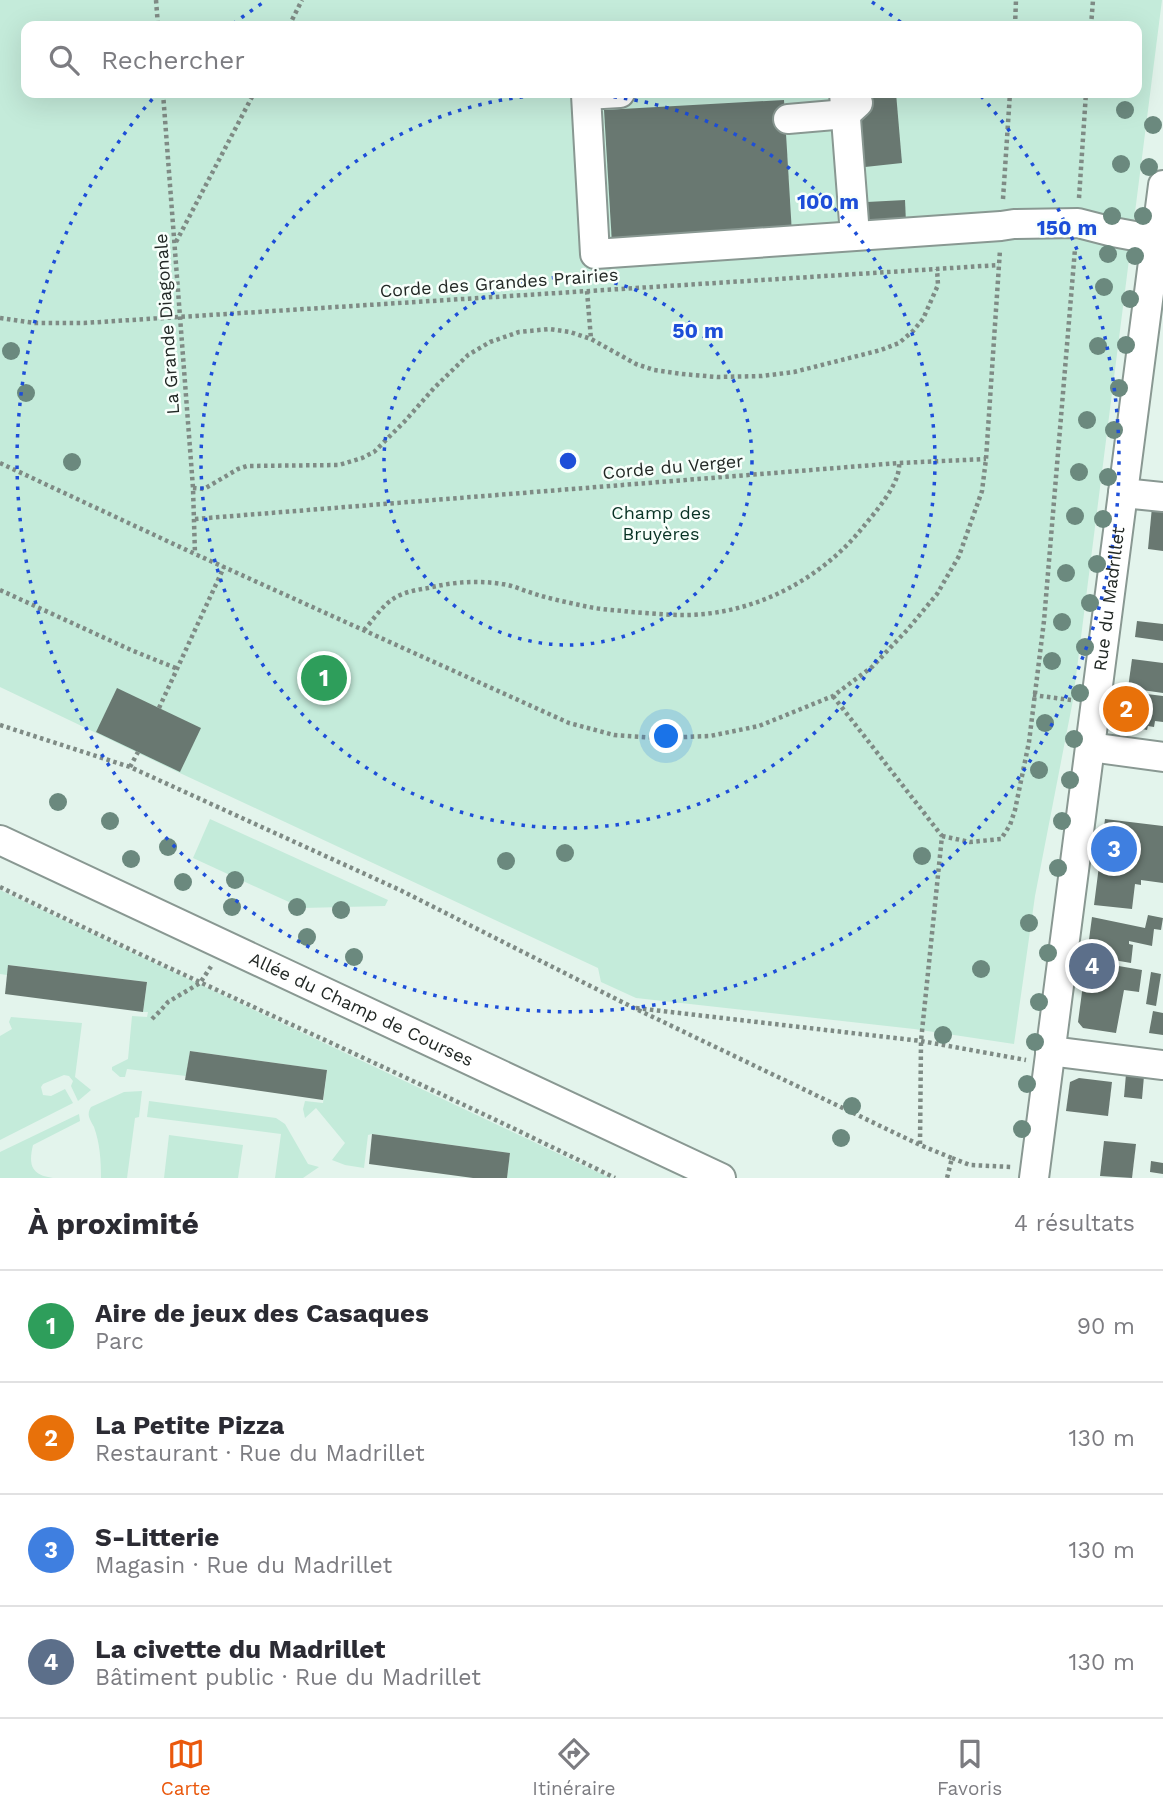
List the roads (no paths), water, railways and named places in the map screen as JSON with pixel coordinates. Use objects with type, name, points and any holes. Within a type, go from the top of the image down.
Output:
[{"type":"street","points":[[586,98],[596,254],[1014,224],[1078,222],[1113,232],[1157,251]]},
{"type":"street","points":[[788,119],[849,103],[855,235]]},
{"type":"street","name":"Rue du Madrillet","points":[[1024,1172],[1090,747],[1157,251],[1163,185]]},
{"type":"street","points":[[1123,492],[1163,496]]},
{"type":"street","points":[[1090,747],[1163,757]]},
{"type":"street","name":"Allée du Champ de Courses","points":[[0,840],[721,1178]]},
{"type":"street","points":[[1040,1056],[1163,1065]]},
{"type":"place","name":"Aire de jeux des Casaques","points":[[324,678]]},
{"type":"place","name":"La Petite Pizza","points":[[1126,709]]},
{"type":"place","name":"S-Litterie","points":[[1114,849]]},
{"type":"place","name":"La civette du Madrillet","points":[[1092,966]]},
{"type":"park label","name":"Champ des Bruyères","points":[[661,523]]}]
